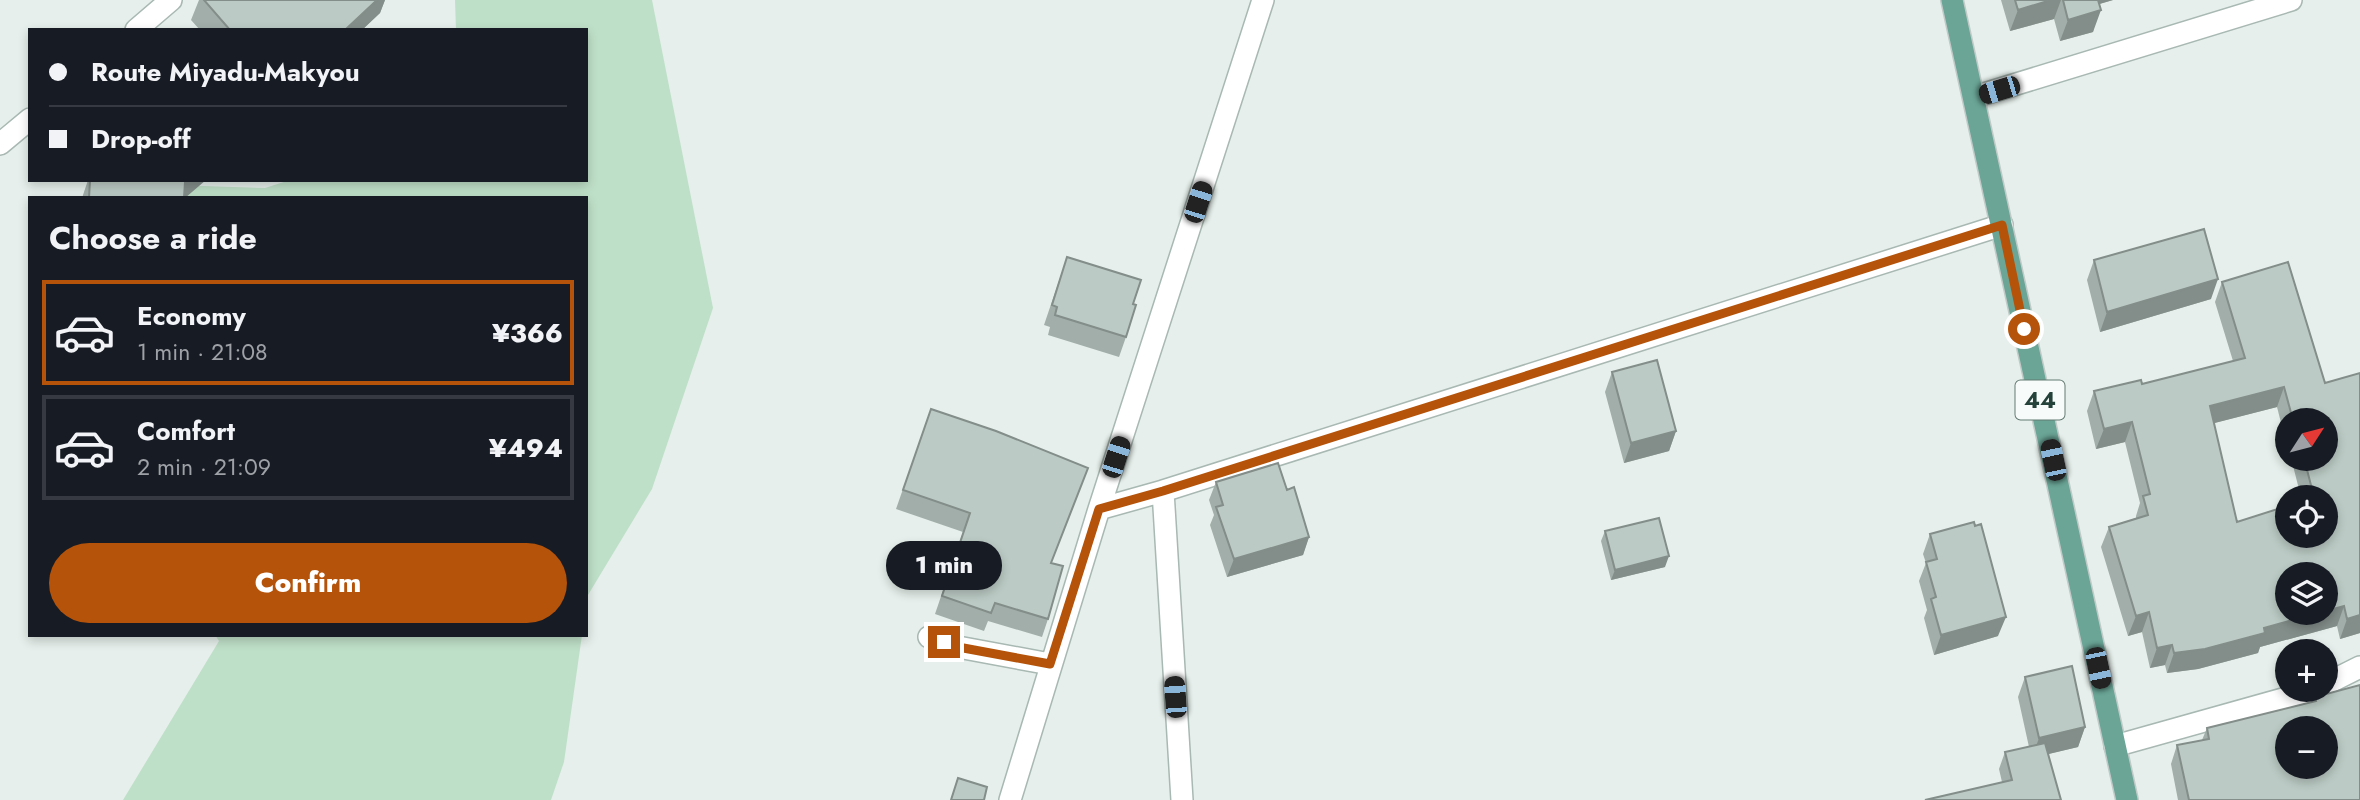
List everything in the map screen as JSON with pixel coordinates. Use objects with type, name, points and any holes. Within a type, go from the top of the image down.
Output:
[{"type":"main road","name":"44","points":[[1952,0],[2127,800]]},
{"type":"street","points":[[138,28],[171,0]]},
{"type":"street","points":[[1010,800],[1099,509],[1263,0]]},
{"type":"street","points":[[1974,97],[2291,0]]},
{"type":"street","points":[[0,144],[28,121]]},
{"type":"street","points":[[1099,509],[2002,225]]},
{"type":"street","points":[[1163,491],[1182,800]]},
{"type":"street","points":[[929,637],[958,647],[1050,664]]},
{"type":"street","points":[[2338,678],[2360,667]]},
{"type":"street","points":[[2115,746],[2275,701]]},
{"type":"green space","points":[[455,0],[652,0],[713,308],[652,489],[588,595],[588,196],[171,196],[173,185],[265,188],[284,182],[588,182],[588,28],[456,28]]},
{"type":"green space","points":[[216,637],[582,637],[564,762],[551,800],[123,800],[219,641]]},
{"type":"building","points":[[204,0],[377,0],[347,28],[228,28]]},
{"type":"building","points":[[2015,0],[2051,0],[2018,10]]},
{"type":"building","points":[[2063,0],[2098,0],[2101,10],[2068,20]]},
{"type":"building","points":[[90,182],[185,182],[184,196],[89,196]]},
{"type":"building","points":[[2204,229],[2218,279],[2107,312],[2094,260]]},
{"type":"building","points":[[1067,257],[1141,280],[1126,337],[1055,315],[1057,307],[1052,305]]},
{"type":"building","points":[[2288,262],[2325,383],[2360,373],[2360,615],[2347,619],[2344,606],[2338,608],[2338,562],[2275,562],[2275,625],[2264,628],[2265,633],[2205,649],[2174,653],[2172,645],[2157,648],[2149,612],[2136,616],[2109,527],[2148,515],[2143,496],[2150,494],[2132,422],[2104,429],[2094,391],[2141,380],[2142,384],[2245,358],[2222,282]]},
{"type":"building","points":[[1657,360],[1676,431],[1631,443],[1612,372]]},
{"type":"building","points":[[931,409],[996,431],[1088,468],[1051,563],[1063,566],[1048,619],[995,603],[991,613],[942,596],[970,513],[903,490]]},
{"type":"building","points":[[1278,463],[1287,490],[1294,487],[1309,537],[1234,559],[1216,507],[1223,505],[1216,482]]},
{"type":"building","points":[[1659,518],[1669,556],[1615,570],[1605,531]]},
{"type":"building","points":[[1974,522],[1975,526],[1981,524],[2006,617],[1941,635],[1931,599],[1936,597],[1926,562],[1937,559],[1930,534]]},
{"type":"building","points":[[2072,666],[2085,727],[2039,738],[2025,677]]},
{"type":"building","points":[[2360,685],[2360,800],[2189,800],[2177,745],[2209,739],[2207,728],[2312,702],[2338,702],[2338,691]]},
{"type":"building","points":[[2045,743],[2061,800],[1925,800],[2012,780],[2005,752]]},
{"type":"building","points":[[958,778],[987,787],[984,800],[951,800]]},
{"type":"route","points":[[944,642],[1050,664],[1099,509],[2002,225],[2024,329]]}]
